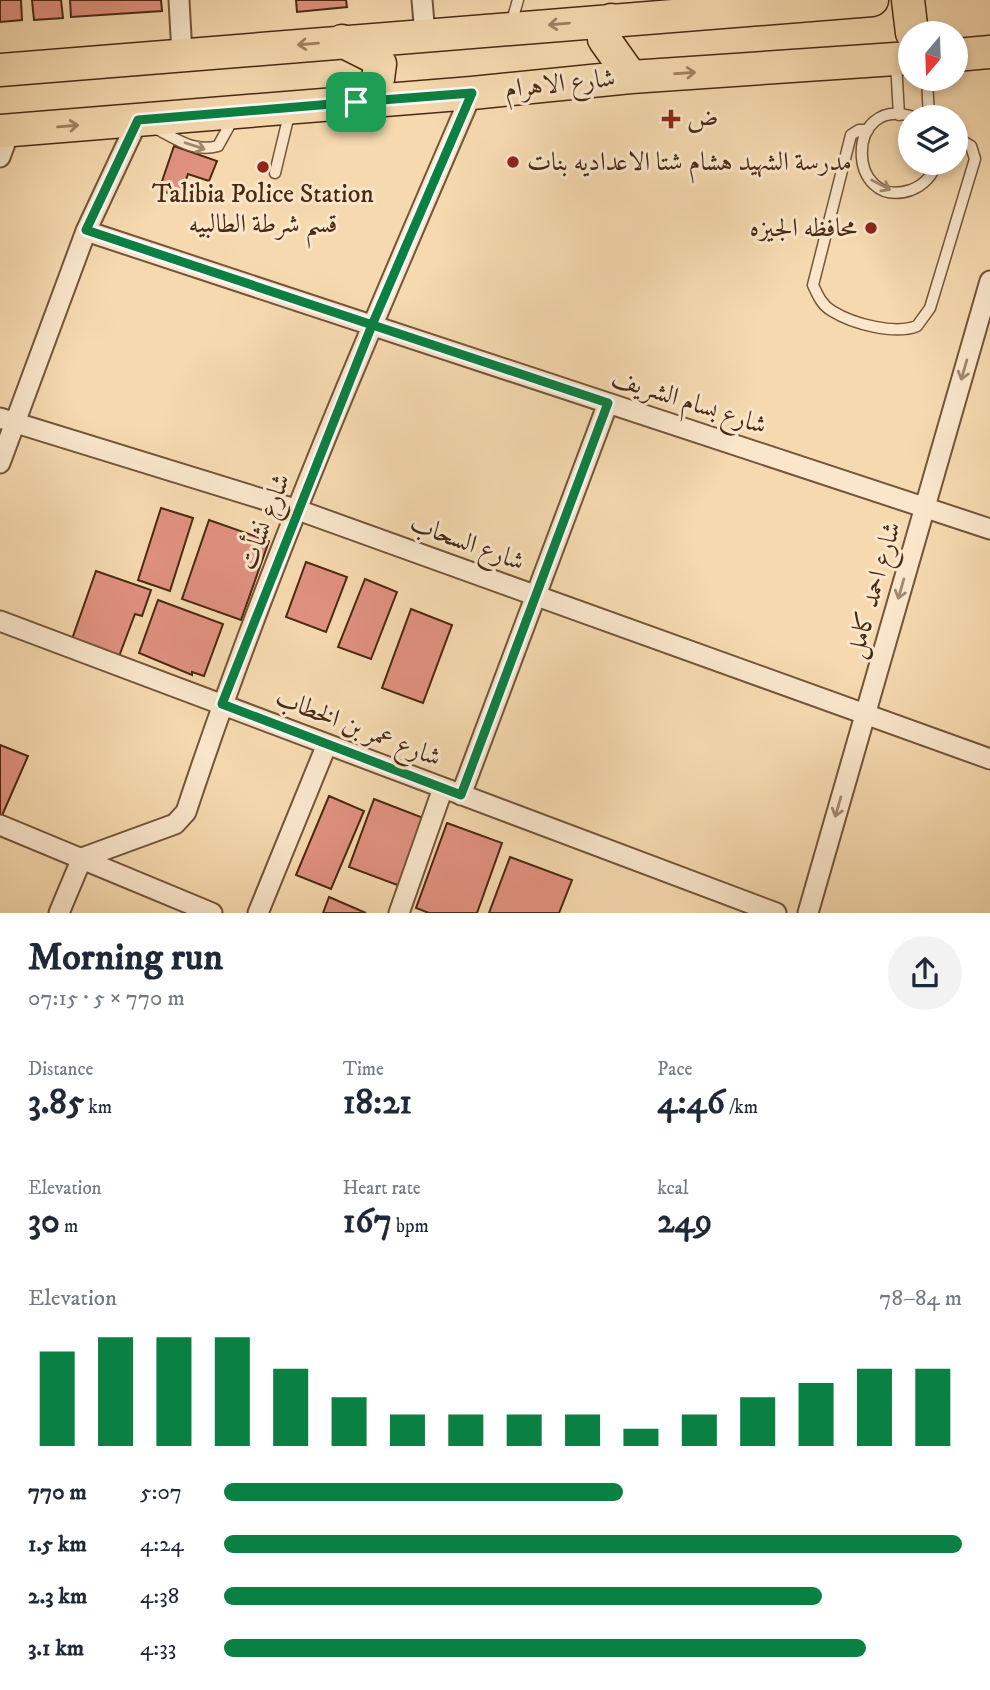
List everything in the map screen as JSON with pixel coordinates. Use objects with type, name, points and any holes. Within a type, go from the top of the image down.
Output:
[{"type":"main road","points":[[0,70],[425,35],[514,14],[611,20],[824,1],[872,0]]},
{"type":"main road","points":[[907,21],[908,0]]},
{"type":"main road","points":[[611,20],[604,39],[631,77]]},
{"type":"main road","points":[[342,41],[373,57],[380,64],[378,79],[356,102]]},
{"type":"main road","name":"شارع الاهرام","points":[[3,140],[138,120],[472,93],[898,51]]},
{"type":"main road","points":[[968,54],[990,52]]},
{"type":"street","points":[[179,0],[182,54]]},
{"type":"street","points":[[422,0],[425,35]]},
{"type":"street","name":"شارع نشأت","points":[[82,858],[181,819],[186,812],[222,704],[298,510],[372,325],[472,93]]},
{"type":"street","points":[[0,463],[7,419],[86,230],[138,120]]},
{"type":"street","name":"شارع بسام الشريف","points":[[86,230],[990,529]]},
{"type":"street","name":"شارع احمد كامل","points":[[808,913],[990,281]]},
{"type":"street","points":[[398,913],[536,596],[608,403]]},
{"type":"street","name":"شارع السحاب","points":[[7,419],[298,510],[990,759]]},
{"type":"street","name":"شارع عمر بن الخطاب","points":[[0,621],[776,913]]},
{"type":"street","points":[[258,913],[327,744]]},
{"type":"street","points":[[0,825],[212,913]]},
{"type":"street","points":[[59,913],[82,858]]},
{"type":"lane","points":[[275,173],[287,123],[296,107]]},
{"type":"lane","points":[[898,114],[882,118],[868,130],[863,139],[861,161],[871,180],[880,187],[902,192],[912,190],[931,175]]},
{"type":"lane","points":[[868,130],[859,130],[851,135],[813,285],[819,300],[831,311],[895,330],[917,326],[930,308],[975,159],[968,144]]},
{"type":"building","points":[[0,0],[21,0],[22,20],[0,22]]},
{"type":"building","points":[[32,0],[61,0],[63,18],[34,20]]},
{"type":"building","points":[[70,0],[161,0],[162,11],[71,17]]},
{"type":"building","points":[[296,0],[346,0],[347,7],[297,12]]},
{"type":"building","points":[[174,146],[217,161],[209,181],[188,174],[180,197],[159,190]]},
{"type":"building","points":[[161,508],[193,518],[170,591],[138,580]]},
{"type":"building","points":[[209,520],[269,541],[241,620],[182,599]]},
{"type":"building","points":[[306,562],[347,577],[326,632],[286,617]]},
{"type":"building","points":[[96,571],[151,590],[142,616],[135,614],[118,659],[71,642]]},
{"type":"building","points":[[365,579],[397,592],[371,659],[338,647]]},
{"type":"building","points":[[158,600],[223,624],[204,676],[192,672],[192,675],[139,653]]},
{"type":"building","points":[[411,609],[452,625],[423,703],[382,688]]},
{"type":"building","points":[[0,745],[28,756],[0,820]]},
{"type":"building","points":[[329,796],[364,811],[331,889],[296,875]]},
{"type":"building","points":[[374,799],[426,819],[400,886],[349,867]]},
{"type":"building","points":[[447,823],[502,843],[477,913],[429,913],[416,908]]},
{"type":"building","points":[[510,857],[572,880],[559,913],[489,913]]},
{"type":"building","points":[[329,897],[366,913],[323,913]]},
{"type":"place","name":"ض","points":[[671,119]]},
{"type":"place","name":"مدرسة الشهيد هشام شتا الاعداديه بنات","points":[[513,162]]},
{"type":"place","name":"Talibia Police Station قسم شرطة الطالبيه","points":[[263,167]]},
{"type":"place","name":"محافظه الجيزه","points":[[871,228]]},
{"type":"route","points":[[356,102],[138,120],[86,230],[372,325],[608,403],[461,795],[222,704],[372,325],[472,93],[356,102]]}]
